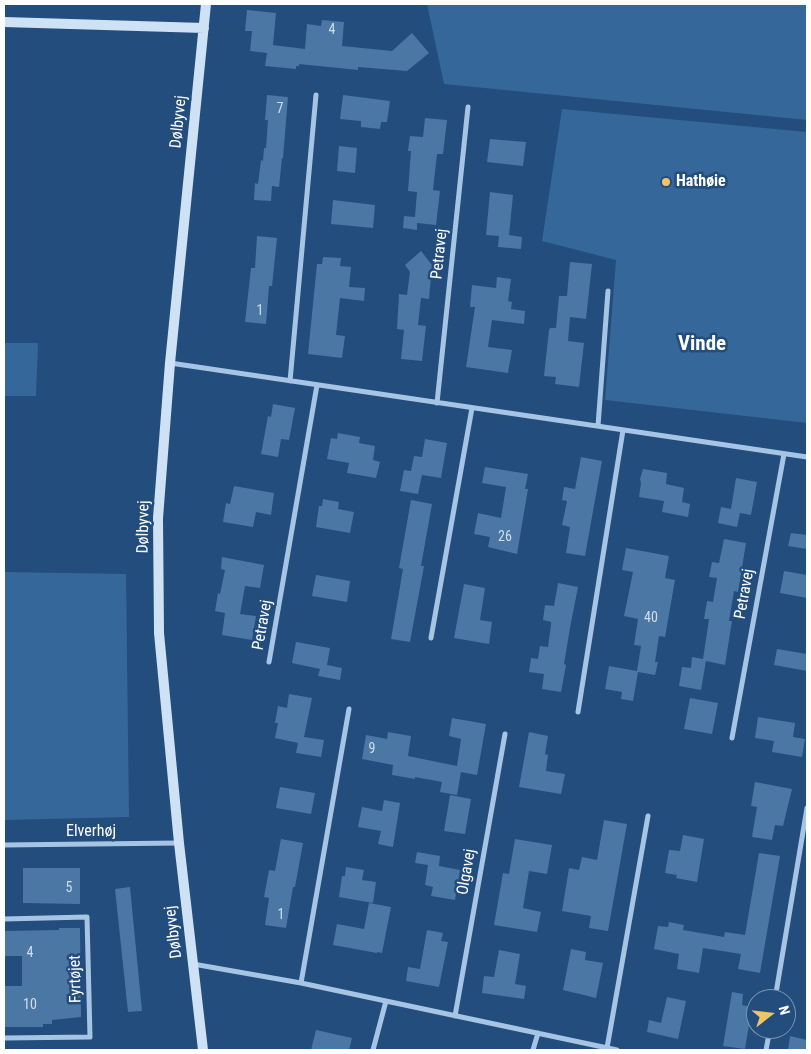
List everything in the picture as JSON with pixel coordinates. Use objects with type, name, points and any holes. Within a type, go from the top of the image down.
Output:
[{"type":"street","name":"Dølbyvej","points":[[203,1050],[179,843],[159,634],[158,518],[170,363],[206,4]]},
{"type":"street","points":[[4,22],[204,28]]},
{"type":"street","points":[[290,381],[316,95]]},
{"type":"street","name":"Petravej","points":[[437,403],[468,107]]},
{"type":"street","points":[[598,426],[608,291]]},
{"type":"street","points":[[170,363],[807,457]]},
{"type":"street","name":"Petravej","points":[[269,662],[317,385]]},
{"type":"street","points":[[431,638],[472,408]]},
{"type":"street","points":[[578,712],[623,430]]},
{"type":"street","name":"Petravej","points":[[732,738],[784,454]]},
{"type":"street","points":[[301,983],[350,709]]},
{"type":"street","name":"Olgavej","points":[[454,1016],[505,734]]},
{"type":"street","points":[[777,989],[807,808]]},
{"type":"street","points":[[607,1048],[648,816]]},
{"type":"street","name":"Elverhøj","points":[[4,845],[179,843]]},
{"type":"street","name":"Fyrtøjet","points":[[4,919],[87,917],[90,1037],[4,1038]]},
{"type":"street","points":[[193,964],[301,983],[617,1050]]},
{"type":"street","points":[[373,1050],[386,1001]]},
{"type":"street","points":[[534,1050],[538,1033]]},
{"type":"shaded area","points":[[427,4],[807,4],[807,120],[444,84]]},
{"type":"shaded area","points":[[562,109],[807,132],[807,423],[605,400],[616,260],[542,241]]},
{"type":"shaded area","points":[[4,343],[38,343],[36,396],[4,396]]},
{"type":"shaded area","points":[[4,572],[126,574],[129,817],[4,820]]},
{"type":"building","points":[[247,10],[276,13],[273,45],[305,49],[307,24],[321,26],[322,20],[344,22],[342,46],[392,51],[412,33],[429,53],[407,71],[358,67],[358,70],[299,64],[299,66],[296,66],[296,69],[265,66],[267,53],[250,51],[252,31],[245,31]]},
{"type":"building","points":[[267,95],[288,97],[279,187],[272,186],[271,201],[254,200],[255,183],[258,184],[261,160],[263,161],[264,148],[266,148],[268,120],[265,120]]},
{"type":"building","points":[[343,95],[390,101],[387,122],[381,122],[380,129],[361,127],[361,121],[340,119]]},
{"type":"building","points":[[425,118],[447,120],[443,154],[437,154],[433,190],[440,191],[436,225],[417,223],[417,230],[403,228],[404,216],[415,217],[417,192],[408,191],[411,151],[408,151],[410,136],[423,137]]},
{"type":"building","points":[[490,139],[526,142],[523,166],[487,162]]},
{"type":"building","points":[[339,146],[357,148],[355,173],[337,171]]},
{"type":"building","points":[[490,192],[513,195],[509,235],[522,237],[521,249],[498,247],[499,236],[486,235]]},
{"type":"building","points":[[333,200],[375,205],[373,228],[331,224]]},
{"type":"building","points":[[257,236],[277,238],[272,286],[269,286],[266,324],[245,322],[251,268],[255,268]]},
{"type":"building","points":[[421,251],[432,265],[429,299],[421,298],[418,325],[426,326],[422,361],[401,359],[404,330],[397,329],[399,294],[407,295],[410,272],[405,265]]},
{"type":"building","points":[[323,257],[341,258],[340,266],[351,267],[349,287],[365,288],[364,301],[340,298],[336,335],[345,336],[342,358],[308,354],[317,264],[322,264]]},
{"type":"building","points":[[570,262],[592,264],[586,319],[570,317],[568,341],[584,343],[579,387],[555,384],[556,377],[544,376],[549,330],[550,328],[556,328],[559,296],[567,296]]},
{"type":"building","points":[[497,277],[511,279],[508,301],[512,302],[511,309],[525,311],[524,324],[492,320],[488,347],[512,350],[508,373],[466,367],[475,307],[470,307],[472,285],[496,288]]},
{"type":"building","points":[[273,404],[295,408],[289,440],[281,439],[278,457],[261,454],[268,416],[271,417]]},
{"type":"building","points":[[338,433],[360,437],[359,443],[375,446],[373,460],[380,462],[376,478],[347,473],[349,463],[327,459],[331,438],[337,439]]},
{"type":"building","points":[[425,439],[447,443],[441,478],[422,475],[418,494],[400,491],[404,470],[411,471],[414,456],[422,457]]},
{"type":"building","points":[[581,457],[602,461],[585,556],[566,553],[570,527],[562,525],[567,501],[562,500],[564,487],[575,489]]},
{"type":"building","points":[[485,467],[528,474],[525,489],[528,489],[517,554],[488,547],[490,537],[474,534],[478,513],[501,518],[506,487],[482,483]]},
{"type":"building","points":[[643,469],[667,473],[666,484],[684,488],[682,502],[690,504],[688,517],[662,512],[664,501],[639,497],[640,479]]},
{"type":"building","points":[[736,478],[757,482],[751,515],[740,513],[737,527],[718,523],[721,507],[731,509]]},
{"type":"building","points":[[234,486],[274,493],[271,515],[256,512],[253,527],[223,522],[226,503],[230,504]]},
{"type":"building","points":[[323,499],[339,502],[338,509],[354,512],[350,533],[316,527],[319,506],[322,506]]},
{"type":"building","points":[[411,500],[432,504],[421,566],[424,566],[410,642],[391,639],[403,569],[399,568]]},
{"type":"building","points":[[791,533],[807,535],[807,549],[788,546]]},
{"type":"building","points":[[724,539],[746,543],[738,592],[734,591],[729,621],[732,621],[725,665],[706,661],[701,690],[679,686],[682,667],[691,668],[692,657],[703,659],[709,619],[704,619],[707,601],[713,602],[717,578],[709,577],[712,562],[719,563]]},
{"type":"building","points":[[626,548],[669,556],[665,578],[675,580],[665,637],[659,636],[655,662],[658,662],[655,675],[638,672],[633,701],[621,699],[622,692],[605,689],[609,666],[637,671],[641,646],[634,645],[638,619],[624,616],[633,572],[622,570]]},
{"type":"building","points":[[222,557],[264,565],[260,588],[245,586],[240,614],[256,616],[252,640],[222,635],[225,613],[215,611],[225,570],[221,569]]},
{"type":"building","points":[[784,571],[807,575],[807,598],[780,593]]},
{"type":"building","points":[[316,575],[350,581],[347,602],[312,596]]},
{"type":"building","points":[[558,583],[578,587],[564,664],[566,665],[561,692],[542,689],[544,674],[529,672],[531,658],[538,659],[540,646],[548,647],[551,622],[543,620],[545,605],[554,606]]},
{"type":"building","points":[[464,584],[485,588],[480,620],[492,622],[489,644],[454,638]]},
{"type":"building","points":[[296,642],[330,648],[327,665],[342,668],[340,680],[318,676],[320,669],[292,663]]},
{"type":"building","points":[[777,649],[807,654],[807,671],[774,665]]},
{"type":"building","points":[[289,694],[312,698],[304,737],[324,740],[321,757],[296,753],[298,743],[275,738],[278,723],[275,723],[278,706],[287,708]]},
{"type":"building","points":[[690,698],[718,703],[712,734],[684,729]]},
{"type":"building","points":[[758,717],[795,723],[793,737],[805,739],[802,757],[772,752],[774,741],[755,738]]},
{"type":"building","points":[[452,718],[486,724],[477,775],[461,772],[457,795],[440,792],[442,782],[392,775],[393,765],[362,759],[366,735],[387,739],[388,732],[411,736],[408,756],[457,766],[461,739],[449,736]]},
{"type":"building","points":[[529,732],[548,736],[545,754],[548,755],[546,771],[565,774],[561,794],[519,787]]},
{"type":"building","points":[[755,782],[792,789],[783,826],[775,825],[772,840],[752,837],[757,807],[751,806]]},
{"type":"building","points":[[280,787],[315,793],[311,814],[276,808]]},
{"type":"building","points":[[450,795],[471,799],[465,834],[444,831]]},
{"type":"building","points":[[384,800],[400,803],[393,847],[378,844],[381,831],[358,827],[362,807],[382,811]]},
{"type":"building","points":[[604,820],[627,824],[608,931],[589,928],[591,916],[562,911],[569,868],[579,870],[582,857],[597,860]]},
{"type":"building","points":[[683,835],[704,839],[697,882],[676,878],[677,875],[665,873],[669,850],[680,851]]},
{"type":"building","points":[[281,839],[303,843],[286,928],[265,925],[269,898],[264,897],[269,870],[275,871]]},
{"type":"building","points":[[515,839],[552,845],[547,874],[529,871],[523,908],[541,912],[537,932],[494,925],[503,873],[509,874]]},
{"type":"building","points":[[417,852],[440,856],[439,866],[460,870],[455,900],[431,896],[433,887],[425,885],[428,865],[415,863]]},
{"type":"building","points":[[759,853],[780,856],[760,973],[738,969],[741,954],[703,948],[699,973],[677,969],[679,954],[654,949],[658,926],[668,927],[669,922],[684,925],[683,930],[724,937],[725,932],[745,935]]},
{"type":"building","points":[[346,867],[364,870],[362,880],[376,882],[373,903],[339,897],[342,876],[345,876]]},
{"type":"building","points":[[23,868],[80,868],[80,904],[23,903]]},
{"type":"building","points":[[130,887],[142,1011],[128,1012],[115,889]]},
{"type":"building","points":[[369,903],[391,907],[382,953],[333,945],[337,924],[364,929]]},
{"type":"building","points":[[59,928],[80,928],[81,1017],[52,1020],[52,1024],[43,1024],[43,1027],[4,1027],[4,986],[22,986],[22,956],[4,956],[4,931],[59,930]]},
{"type":"building","points":[[427,930],[443,933],[441,941],[448,942],[439,987],[406,981],[408,967],[420,969]]},
{"type":"building","points":[[571,949],[586,952],[585,960],[603,963],[596,998],[563,990]]},
{"type":"building","points":[[499,950],[520,954],[515,984],[526,986],[524,999],[482,993],[484,976],[494,977]]},
{"type":"building","points":[[732,992],[743,994],[742,1005],[746,1006],[745,1049],[723,1046]]},
{"type":"building","points":[[667,997],[686,1001],[678,1039],[647,1032],[649,1020],[661,1023]]},
{"type":"building","points":[[316,1030],[352,1038],[349,1050],[311,1050]]},
{"type":"building","points":[[796,1037],[807,1040],[807,1050],[788,1050],[790,1039],[796,1039]]},
{"type":"place","name":"Hathøie","points":[[666,182]]},
{"type":"district","name":"Vinde","points":[[702,345]]}]
